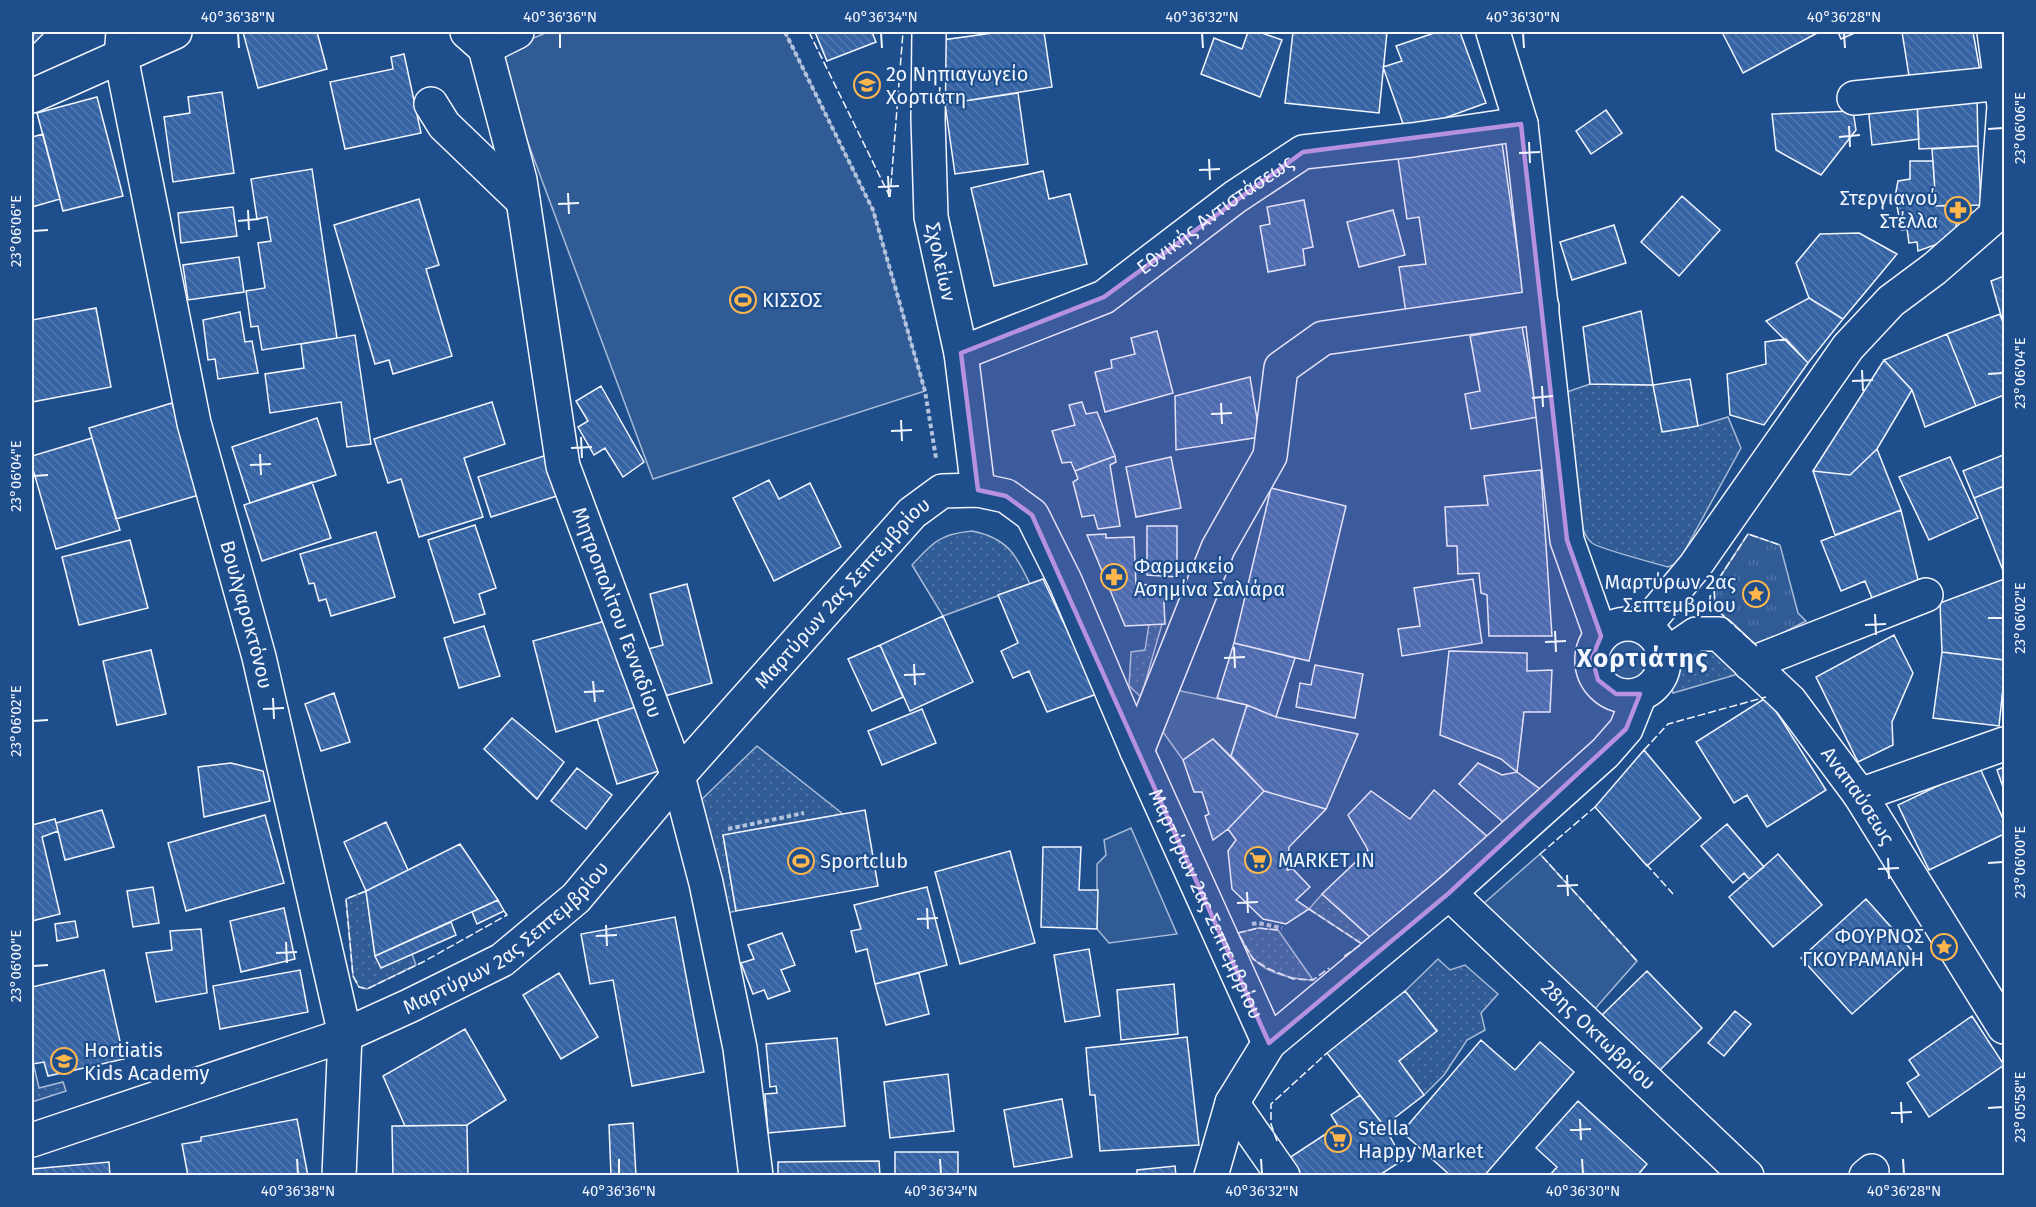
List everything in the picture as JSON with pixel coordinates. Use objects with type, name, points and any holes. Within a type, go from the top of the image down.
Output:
[{"type":"street","points":[[32,96],[122,44],[175,32]]},
{"type":"street","points":[[476,40],[518,32]]},
{"type":"street","name":"Σχολείων","points":[[930,32],[928,119],[931,217],[961,353],[978,490]]},
{"type":"street","points":[[1493,32],[1521,124],[1567,540],[1601,636]]},
{"type":"street","points":[[1644,627],[1695,566],[1848,347],[1891,301],[2000,217],[2004,98],[1994,32]]},
{"type":"street","name":"Μητροπολίτου Γενναδίου","points":[[476,40],[520,180],[563,466],[678,776],[695,836],[740,1048],[756,1176]]},
{"type":"street","name":"Βουλγαροκτόνου","points":[[122,44],[194,423],[259,657],[345,1035],[339,1176]]},
{"type":"street","points":[[1854,98],[2004,98]]},
{"type":"street","points":[[431,104],[444,125],[523,201]]},
{"type":"street","name":"Εθνικής Αντιστάσεως","points":[[961,353],[1104,297],[1235,197],[1303,152],[1412,140],[1521,124]]},
{"type":"street","points":[[1137,752],[1218,548],[1270,456],[1281,368],[1323,338],[1542,307]]},
{"type":"street","name":"Μαρτύρων 2ας Σεπτεμβρίου","points":[[32,1140],[345,1035],[502,960],[576,898],[678,776],[912,513],[942,491],[978,490],[1006,496],[1032,514],[1065,581],[1137,752],[1269,1043],[1449,893],[1605,753],[1626,729],[1640,694]]},
{"type":"street","points":[[1750,664],[1926,595]]},
{"type":"street","points":[[1621,624],[1644,627],[1654,634],[1661,644],[1664,656],[1662,675],[1651,688],[1640,694],[1628,696],[1616,694],[1606,688],[1598,680],[1593,669],[1592,657],[1601,636],[1610,628],[1621,624]]},
{"type":"street","name":"Αναπαύσεως","points":[[1664,656],[1696,634],[1719,634],[1790,701],[1860,795],[2004,1027]]},
{"type":"street","points":[[1860,795],[2004,744]]},
{"type":"street","name":"28ης Οκτωβρίου","points":[[1449,893],[1747,1176]]},
{"type":"street","points":[[1211,1176],[1232,1103],[1269,1043]]},
{"type":"street","points":[[1232,1103],[1283,1176]]},
{"type":"path","points":[[785,32],[873,210],[925,391],[942,491]]},
{"type":"path","points":[[695,836],[804,813]]},
{"type":"highlighted area","points":[[1521,124],[1567,540],[1601,636],[1592,658],[1598,680],[1616,694],[1640,694],[1626,729],[1449,893],[1269,1043],[1032,515],[1006,496],[978,490],[961,353],[1104,297],[1303,152]]},
{"type":"green space","points":[[1590,384],[1653,385],[1664,432],[1698,426],[1728,417],[1741,448],[1678,563],[1668,567],[1597,546],[1584,533],[1569,473],[1561,394]]},
{"type":"green space","points":[[972,531],[994,538],[1009,549],[1030,584],[943,616],[912,565],[938,540],[952,534]]},
{"type":"green space","points":[[1748,534],[1780,545],[1798,613],[1806,621],[1757,646],[1715,608],[1714,586]]},
{"type":"green space","points":[[1149,624],[1162,624],[1141,697],[1129,686],[1131,652],[1145,650]]},
{"type":"green space","points":[[1706,642],[1737,669],[1735,675],[1673,693],[1668,678],[1701,643]]},
{"type":"green space","points":[[757,746],[843,814],[723,835],[736,911],[718,915],[697,804]]},
{"type":"green space","points":[[366,891],[375,956],[412,954],[416,965],[367,989],[359,987],[353,976],[346,899]]},
{"type":"green space","points":[[1322,894],[1370,937],[1362,944],[1309,909]]},
{"type":"green space","points":[[1258,928],[1278,930],[1313,980],[1281,975],[1259,963],[1251,955],[1238,933]]},
{"type":"green space","points":[[1438,959],[1450,970],[1465,965],[1498,994],[1481,1013],[1485,1030],[1467,1040],[1444,1075],[1424,1095],[1399,1061],[1437,1031],[1405,991]]},
{"type":"green space","points":[[32,1058],[39,1088],[63,1082],[66,1091],[32,1102]]},
{"type":"shaded area","name":"ΚΙΣΣΟΣ","points":[[548,32],[785,32],[873,210],[925,391],[653,479],[495,54]]},
{"type":"shaded area","points":[[1629,638],[1637,639],[1644,644],[1649,651],[1649,667],[1644,674],[1637,679],[1629,680],[1621,679],[1614,674],[1609,667],[1608,659],[1609,651],[1614,644],[1621,639]]},
{"type":"shaded area","points":[[1176,690],[1247,705],[1231,756],[1213,739],[1183,760],[1163,732]]},
{"type":"shaded area","points":[[1131,828],[1177,934],[1109,943],[1097,929],[1097,864],[1106,855],[1104,840]]},
{"type":"shaded area","points":[[1540,854],[1637,961],[1586,1019],[1474,912]]},
{"type":"building","points":[[32,32],[45,32],[32,45]]},
{"type":"building","points":[[243,32],[317,32],[327,69],[258,88]]},
{"type":"building","points":[[815,32],[872,32],[876,42],[827,61]]},
{"type":"building","points":[[1000,32],[1044,32],[1052,87],[945,104],[935,41]]},
{"type":"building","points":[[1248,32],[1259,32],[1282,40],[1260,97],[1201,74],[1214,38],[1242,49]]},
{"type":"building","points":[[1293,32],[1387,32],[1379,113],[1285,103]]},
{"type":"building","points":[[1437,32],[1460,32],[1486,103],[1406,132],[1383,67],[1402,61],[1396,46]]},
{"type":"building","points":[[1722,32],[1819,32],[1743,73]]},
{"type":"building","points":[[1838,32],[1857,32],[1841,39]]},
{"type":"building","points":[[1902,32],[1973,32],[1980,71],[1910,82]]},
{"type":"building","points":[[404,54],[421,133],[345,149],[330,82],[393,69],[391,57]]},
{"type":"building","points":[[222,92],[234,173],[173,182],[164,117],[190,113],[188,97]]},
{"type":"building","points":[[1018,93],[1028,164],[955,174],[945,104]]},
{"type":"building","points":[[1977,96],[1978,146],[1919,149],[1917,101]]},
{"type":"building","points":[[97,97],[123,196],[63,211],[37,113]]},
{"type":"building","points":[[1917,101],[1919,139],[1872,145],[1868,106]]},
{"type":"building","points":[[1606,110],[1622,133],[1591,154],[1576,131]]},
{"type":"building","points":[[1853,111],[1856,130],[1821,175],[1776,150],[1772,114]]},
{"type":"building","points":[[43,134],[60,199],[32,207],[32,137]]},
{"type":"building","points":[[1502,143],[1524,296],[1406,313],[1399,267],[1426,264],[1419,217],[1407,219],[1398,158]]},
{"type":"building","points":[[1978,146],[1981,205],[1936,206],[1932,149]]},
{"type":"building","points":[[1910,161],[1933,161],[1936,206],[1955,205],[1957,237],[1918,251],[1917,242],[1909,243],[1907,229],[1902,230],[1895,197],[1898,181],[1910,179]]},
{"type":"building","points":[[312,169],[337,338],[262,350],[258,326],[251,327],[246,291],[265,288],[258,243],[271,241],[267,217],[257,219],[251,179]]},
{"type":"building","points":[[1043,171],[1049,199],[1070,194],[1087,264],[994,286],[971,188]]},
{"type":"building","points":[[1682,196],[1720,230],[1679,276],[1641,242]]},
{"type":"building","points":[[419,199],[439,265],[426,269],[452,356],[393,374],[389,360],[375,364],[334,225]]},
{"type":"building","points":[[1304,200],[1313,247],[1303,249],[1305,265],[1268,272],[1260,226],[1270,224],[1267,207]]},
{"type":"building","points":[[233,207],[237,236],[181,243],[178,213]]},
{"type":"building","points":[[1393,210],[1405,255],[1359,267],[1347,222]]},
{"type":"building","points":[[1614,225],[1626,263],[1572,280],[1560,242]]},
{"type":"building","points":[[1859,233],[1897,254],[1843,319],[1809,298],[1796,263],[1820,234]]},
{"type":"building","points":[[239,257],[244,292],[188,300],[183,265]]},
{"type":"building","points":[[2004,276],[2004,326],[1991,281]]},
{"type":"building","points":[[1809,298],[1843,319],[1808,363],[1766,321]]},
{"type":"building","points":[[96,308],[111,387],[32,402],[32,320]]},
{"type":"building","points":[[1641,311],[1653,385],[1590,384],[1583,327]]},
{"type":"building","points":[[240,312],[245,342],[252,341],[258,373],[218,379],[215,359],[208,360],[203,320]]},
{"type":"building","points":[[2000,314],[2004,326],[2004,395],[1976,406],[1947,334]]},
{"type":"building","points":[[1522,326],[1538,417],[1471,429],[1465,394],[1480,391],[1470,336]]},
{"type":"building","points":[[1157,331],[1173,393],[1105,412],[1095,372],[1112,368],[1111,360],[1135,354],[1131,338]]},
{"type":"building","points":[[1947,334],[1976,406],[1925,427],[1912,390],[1884,360]]},
{"type":"building","points":[[355,335],[371,444],[347,447],[341,402],[270,413],[265,374],[304,368],[301,344]]},
{"type":"building","points":[[1786,339],[1808,363],[1764,425],[1730,415],[1727,374],[1766,364],[1765,342]]},
{"type":"building","points":[[1884,360],[1912,390],[1877,449],[1850,475],[1813,471]]},
{"type":"building","points":[[1250,377],[1260,437],[1176,450],[1175,396]]},
{"type":"building","points":[[1690,379],[1698,426],[1662,432],[1653,385]]},
{"type":"building","points":[[601,386],[644,462],[623,477],[605,448],[594,455],[578,427],[588,421],[576,401]]},
{"type":"building","points":[[492,402],[505,444],[464,458],[483,517],[419,537],[401,479],[388,483],[374,439]]},
{"type":"building","points":[[1082,402],[1086,414],[1097,412],[1115,456],[1075,471],[1071,462],[1062,463],[1052,431],[1075,425],[1069,405]]},
{"type":"building","points":[[172,403],[199,495],[116,519],[89,428]]},
{"type":"building","points":[[317,418],[336,475],[250,503],[232,447]]},
{"type":"building","points":[[92,438],[120,530],[56,549],[32,466],[32,456]]},
{"type":"building","points":[[1877,449],[1901,510],[1835,535],[1813,471],[1850,475]]},
{"type":"building","points":[[547,455],[560,495],[491,517],[478,477]]},
{"type":"building","points":[[2003,455],[2004,486],[1974,498],[1963,471]]},
{"type":"building","points":[[1115,456],[1116,462],[1110,465],[1120,526],[1098,529],[1094,515],[1082,517],[1073,482],[1078,479],[1075,471]]},
{"type":"building","points":[[1171,457],[1181,508],[1136,517],[1126,467]]},
{"type":"building","points":[[1950,457],[1978,518],[1929,540],[1899,477]]},
{"type":"building","points":[[1541,470],[1552,636],[1489,636],[1487,595],[1481,593],[1479,573],[1458,574],[1457,546],[1447,546],[1445,507],[1488,505],[1484,476]]},
{"type":"building","points":[[769,480],[779,499],[810,483],[841,547],[774,581],[733,498]]},
{"type":"building","points":[[312,482],[331,538],[262,561],[244,505]]},
{"type":"building","points":[[2004,486],[2004,573],[1974,498]]},
{"type":"building","points":[[1271,488],[1346,506],[1309,661],[1234,643]]},
{"type":"building","points":[[1901,510],[1920,588],[1896,601],[1892,590],[1872,598],[1865,581],[1841,591],[1821,541]]},
{"type":"building","points":[[475,525],[496,588],[479,594],[485,614],[454,623],[428,540]]},
{"type":"building","points":[[1147,526],[1177,526],[1177,577],[1147,575]]},
{"type":"building","points":[[376,532],[395,597],[331,616],[326,599],[319,601],[314,583],[309,584],[300,554]]},
{"type":"building","points":[[1106,534],[1106,538],[1134,537],[1136,585],[1163,584],[1165,624],[1125,626],[1087,535]]},
{"type":"building","points":[[130,540],[148,608],[79,625],[62,557]]},
{"type":"building","points":[[1043,579],[1097,694],[1047,712],[1029,671],[1013,678],[1001,651],[1018,643],[998,595]]},
{"type":"building","points":[[1473,579],[1482,643],[1402,656],[1398,629],[1420,626],[1414,588]]},
{"type":"building","points":[[2004,579],[2004,660],[1942,652],[1940,603]]},
{"type":"building","points":[[687,584],[712,683],[661,697],[648,649],[663,645],[650,594]]},
{"type":"building","points":[[943,616],[973,682],[910,711],[880,645]]},
{"type":"building","points":[[609,620],[639,706],[556,732],[533,641]]},
{"type":"building","points":[[484,626],[500,676],[459,688],[444,638]]},
{"type":"building","points":[[1894,635],[1913,673],[1892,722],[1893,745],[1858,762],[1816,677]]},
{"type":"building","points":[[1234,643],[1295,658],[1276,717],[1247,705],[1217,698]]},
{"type":"building","points":[[880,645],[903,697],[872,711],[848,659]]},
{"type":"building","points":[[151,650],[166,714],[117,725],[103,661]]},
{"type":"building","points":[[1449,651],[1527,653],[1527,671],[1552,670],[1550,712],[1524,712],[1517,772],[1501,759],[1440,735]]},
{"type":"building","points":[[1942,652],[2004,660],[1999,726],[1933,718]]},
{"type":"building","points":[[1315,665],[1363,674],[1355,718],[1296,707],[1300,683],[1311,685]]},
{"type":"building","points":[[334,693],[350,742],[321,751],[305,704]]},
{"type":"building","points":[[1767,697],[1826,790],[1767,827],[1747,795],[1734,803],[1696,742]]},
{"type":"building","points":[[1247,705],[1276,717],[1358,734],[1326,809],[1264,791],[1231,756]]},
{"type":"building","points":[[639,706],[659,771],[617,784],[597,719]]},
{"type":"building","points":[[922,709],[936,743],[882,765],[868,731]]},
{"type":"building","points":[[512,718],[564,762],[537,799],[484,749]]},
{"type":"building","points":[[1213,739],[1264,791],[1228,829],[1213,840],[1205,816],[1209,814],[1202,792],[1194,792],[1183,760]]},
{"type":"building","points":[[1644,750],[1701,818],[1647,866],[1595,807]]},
{"type":"building","points":[[231,763],[263,771],[270,801],[204,817],[198,767]]},
{"type":"building","points":[[1478,763],[1502,775],[1517,772],[1540,789],[1510,828],[1459,784]]},
{"type":"building","points":[[1979,766],[2004,821],[2004,834],[1929,870],[1898,805]]},
{"type":"building","points":[[2004,767],[2004,790],[1997,770]]},
{"type":"building","points":[[577,768],[612,795],[586,829],[551,801]]},
{"type":"building","points":[[1434,790],[1488,837],[1370,937],[1322,894],[1368,850],[1348,815],[1371,791],[1410,819]]},
{"type":"building","name":"MARKET IN","points":[[1264,791],[1326,809],[1289,847],[1287,870],[1293,869],[1310,887],[1296,900],[1309,909],[1286,924],[1263,919],[1232,889],[1228,851],[1236,840],[1228,829]]},
{"type":"building","points":[[102,810],[114,847],[65,860],[56,823]]},
{"type":"building","name":"Sportclub","points":[[865,810],[878,886],[736,911],[723,835]]},
{"type":"building","points":[[265,815],[284,883],[186,911],[168,843]]},
{"type":"building","points":[[55,819],[58,831],[42,837],[60,914],[32,921],[32,825]]},
{"type":"building","points":[[386,822],[408,870],[366,891],[344,842]]},
{"type":"building","points":[[1727,824],[1764,867],[1749,879],[1744,873],[1733,883],[1701,846]]},
{"type":"building","points":[[460,844],[498,900],[375,956],[366,891]]},
{"type":"building","points":[[1043,847],[1081,847],[1079,890],[1098,890],[1097,929],[1041,927]]},
{"type":"building","points":[[1010,851],[1035,943],[960,964],[935,872]]},
{"type":"building","points":[[1778,854],[1822,905],[1773,947],[1729,897]]},
{"type":"building","points":[[153,887],[159,923],[133,927],[127,891]]},
{"type":"building","points":[[927,887],[947,965],[875,984],[867,949],[856,952],[851,931],[861,929],[854,905]]},
{"type":"building","points":[[1866,899],[1917,956],[1852,1014],[1801,958]]},
{"type":"building","points":[[498,900],[504,911],[477,924],[472,912]]},
{"type":"building","points":[[284,908],[295,959],[241,972],[230,921]]},
{"type":"building","points":[[675,917],[704,1072],[632,1086],[613,980],[590,984],[581,934]]},
{"type":"building","points":[[75,921],[78,937],[57,941],[55,924]]},
{"type":"building","points":[[451,922],[456,935],[381,968],[375,956]]},
{"type":"building","points":[[201,929],[207,993],[156,1002],[146,953],[172,950],[170,931]]},
{"type":"building","points":[[782,933],[795,965],[781,970],[790,991],[768,999],[764,990],[753,994],[741,963],[754,959],[748,945]]},
{"type":"building","points":[[1089,949],[1100,1016],[1065,1022],[1054,955]]},
{"type":"building","points":[[104,970],[124,1059],[48,1076],[44,1062],[33,1064],[32,987]]},
{"type":"building","points":[[300,970],[308,1012],[220,1029],[213,986]]},
{"type":"building","points":[[1647,971],[1702,1028],[1658,1072],[1602,1015]]},
{"type":"building","points":[[559,973],[598,1037],[561,1059],[523,995]]},
{"type":"building","points":[[919,973],[929,1014],[886,1025],[875,984]]},
{"type":"building","points":[[1174,984],[1178,1034],[1121,1040],[1117,990]]},
{"type":"building","points":[[1405,991],[1437,1031],[1399,1061],[1424,1095],[1384,1126],[1327,1053]]},
{"type":"building","points":[[1735,1011],[1751,1024],[1724,1056],[1708,1043]]},
{"type":"building","points":[[1972,1016],[2004,1065],[1929,1117],[1907,1083],[1919,1075],[1909,1060]]},
{"type":"building","points":[[465,1029],[506,1100],[467,1125],[405,1126],[383,1076]]},
{"type":"building","points":[[1187,1037],[1199,1145],[1100,1151],[1095,1095],[1090,1095],[1086,1048]]},
{"type":"building","points":[[837,1038],[845,1126],[768,1133],[765,1094],[777,1093],[776,1086],[770,1087],[766,1044]]},
{"type":"building","points":[[1481,1040],[1515,1070],[1540,1042],[1574,1072],[1484,1176],[1451,1176],[1402,1132]]},
{"type":"building","points":[[948,1074],[954,1131],[890,1138],[884,1082]]},
{"type":"building","points":[[1360,1095],[1384,1126],[1403,1160],[1378,1176],[1293,1176],[1283,1162],[1338,1126],[1331,1115]]},
{"type":"building","points":[[1062,1099],[1072,1157],[1014,1167],[1004,1110]]},
{"type":"building","points":[[1578,1101],[1647,1164],[1637,1176],[1549,1176],[1557,1167],[1536,1148]]},
{"type":"building","points":[[297,1119],[308,1176],[188,1176],[182,1144],[201,1141],[201,1137]]},
{"type":"building","points":[[633,1123],[636,1176],[611,1176],[609,1125]]},
{"type":"building","points":[[467,1125],[468,1176],[393,1176],[392,1126]]},
{"type":"building","points":[[895,1152],[958,1152],[958,1176],[895,1176]]},
{"type":"building","points":[[879,1161],[880,1176],[778,1176],[778,1162]]},
{"type":"building","points":[[109,1162],[110,1176],[32,1176],[32,1169]]},
{"type":"building","points":[[1175,1166],[1176,1176],[1137,1176],[1137,1170]]},
{"type":"fence","points":[[809,32],[890,197]]},
{"type":"fence","points":[[890,197],[903,32]]},
{"type":"fence","points":[[1757,646],[1715,608],[1714,586],[1748,534],[1780,545]]},
{"type":"fence","points":[[1644,750],[1668,724],[1766,697]]},
{"type":"fence","points":[[1596,808],[1540,854],[1637,961]]},
{"type":"fence","points":[[1646,864],[1673,894]]},
{"type":"fence","points":[[366,891],[346,899],[353,976],[359,987],[367,989],[423,962],[507,915],[504,911]]},
{"type":"fence","points":[[1309,909],[1362,944],[1343,957]]},
{"type":"fence","points":[[1278,930],[1258,928],[1238,933],[1253,959],[1293,979],[1313,980],[1329,968]]},
{"type":"fence","points":[[1277,1141],[1271,1124],[1271,1104],[1327,1053]]},
{"type":"place","name":"2ο Νηπιαγωγείο Χορτιάτη","points":[[867,85]]},
{"type":"place","name":"Στεργιανού Στέλλα","points":[[1958,210]]},
{"type":"place","name":"ΚΙΣΣΟΣ","points":[[743,300]]},
{"type":"place","name":"Φαρμακείο Ασημίνα Σαλιάρα","points":[[1114,577]]},
{"type":"place","name":"Μαρτύρων 2ας Σεπτεμβρίου","points":[[1756,594]]},
{"type":"place","name":"MARKET IN","points":[[1258,860]]},
{"type":"place","name":"Sportclub","points":[[801,861]]},
{"type":"place","name":"ΦΟΥΡΝΟΣ ΓΚΟΥΡΑΜΑΝΗ","points":[[1944,947]]},
{"type":"place","name":"Hortiatis Kids Academy","points":[[64,1061]]},
{"type":"place","name":"Stella Happy Market","points":[[1338,1139]]},
{"type":"district","name":"Χορτιάτης","points":[[1643,658]]}]
